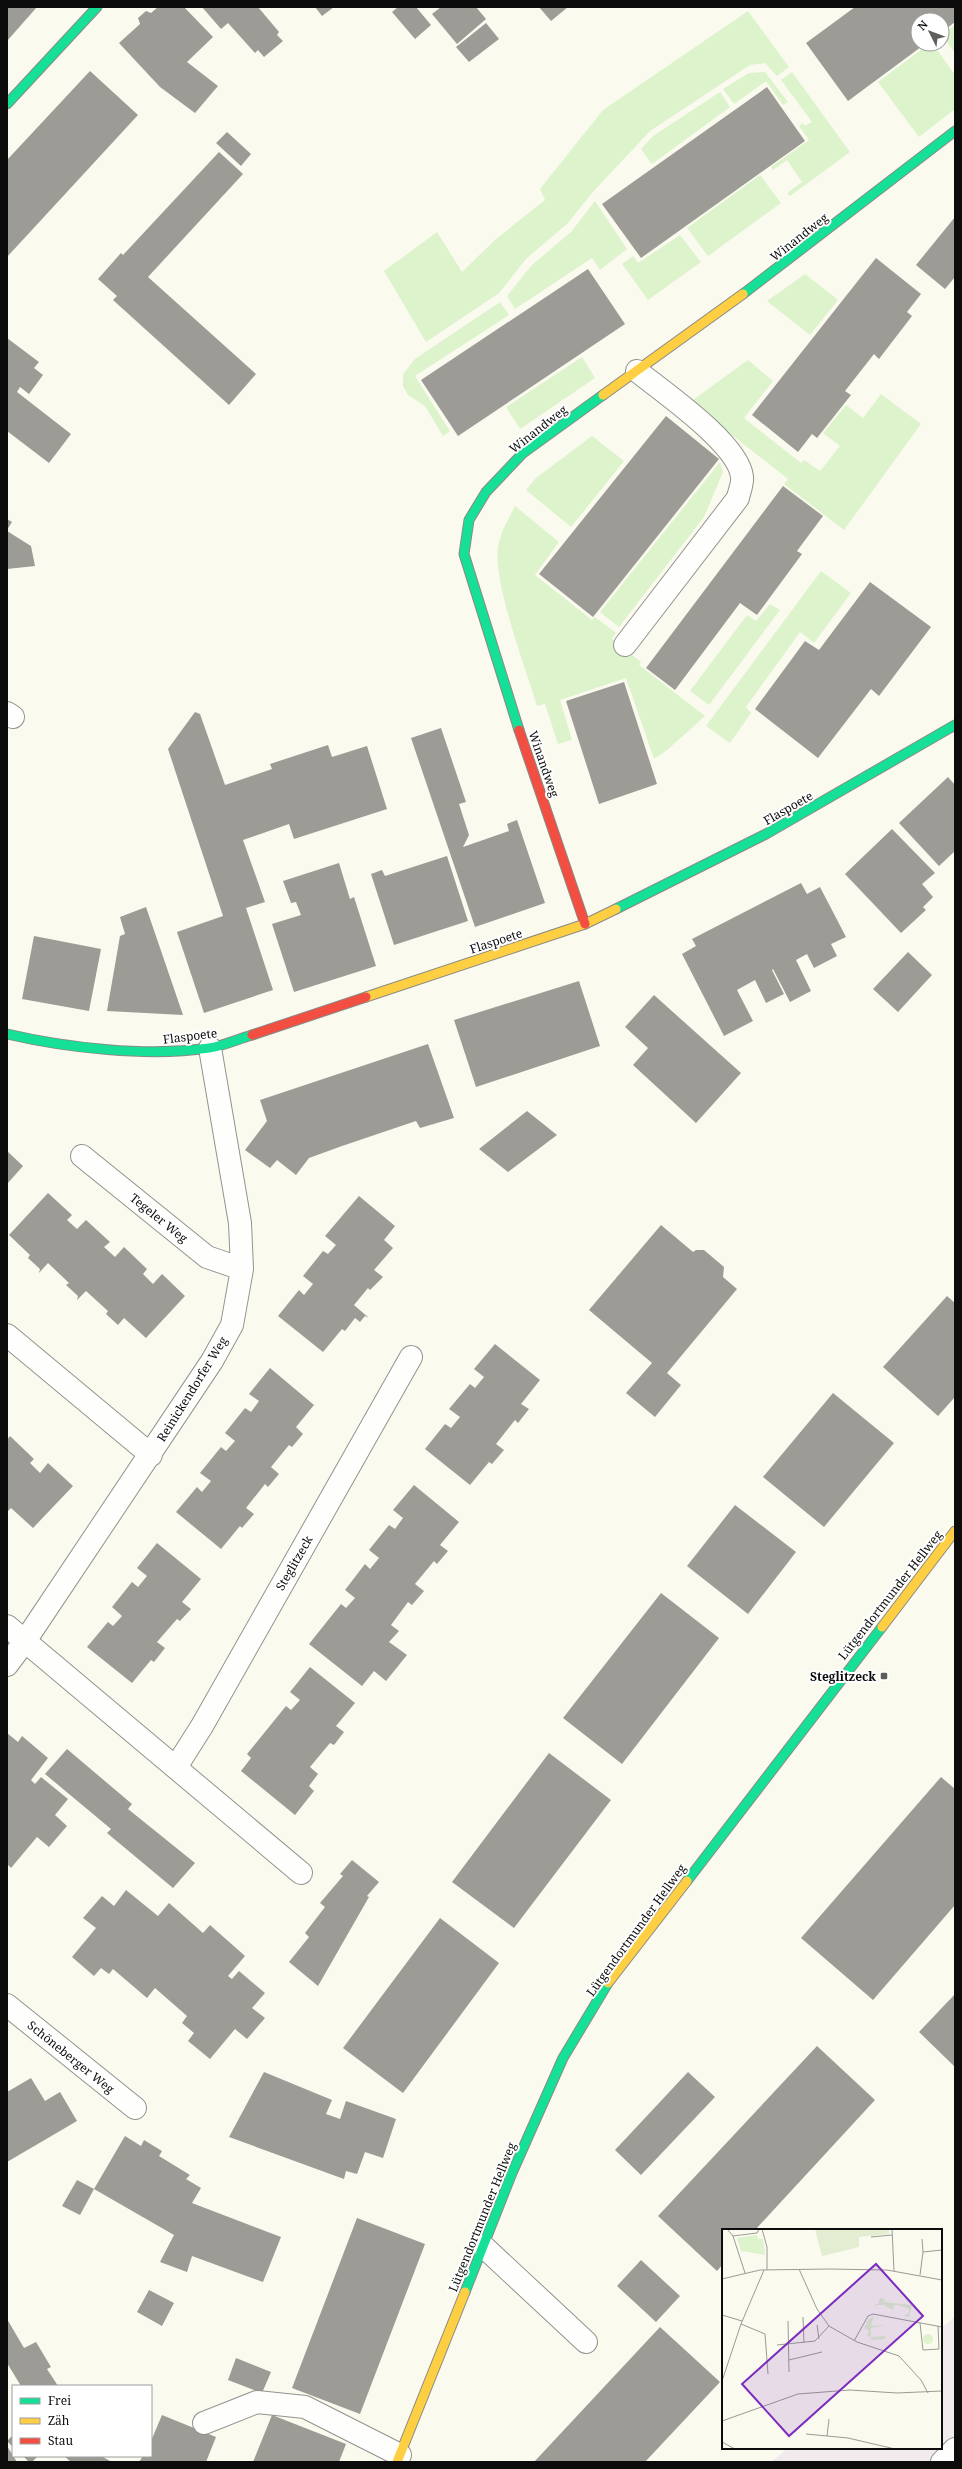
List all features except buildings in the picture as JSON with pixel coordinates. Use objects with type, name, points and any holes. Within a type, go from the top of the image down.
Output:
[{"type":"street","points":[[7,104],[97,7]]},
{"type":"street","name":"Winandweg","points":[[585,924],[496,661],[464,554],[469,520],[486,492],[523,453],[765,278],[955,131]]},
{"type":"street","points":[[625,645],[738,498],[742,477],[736,459],[722,441],[637,371]]},
{"type":"street","name":"Flaspoete","points":[[7,1034],[32,1040],[147,1053],[210,1048],[585,924],[766,834],[955,725]]},
{"type":"street","name":"Reinickendorfer Weg","points":[[7,1665],[25,1641],[151,1455],[212,1361],[232,1325],[242,1269],[240,1223],[210,1048]]},
{"type":"street","name":"Tegeler Weg","points":[[82,1156],[207,1257],[242,1269]]},
{"type":"street","points":[[7,1335],[151,1455]]},
{"type":"street","name":"Steglitzeck","points":[[176,1767],[206,1720],[411,1357]]},
{"type":"street","name":"Lütgendortmunder Hellweg","points":[[399,2459],[512,2173],[563,2058],[607,1985],[955,1531]]},
{"type":"street","points":[[7,1626],[301,1873]]},
{"type":"street","name":"Schöneberger Weg","points":[[7,2005],[135,2108]]},
{"type":"street","points":[[483,2246],[586,2342]]},
{"type":"street","points":[[204,2423],[257,2402],[306,2407],[399,2459]]},
{"type":"street","points":[[942,2462],[955,2449]]},
{"type":"shaded area","points":[[955,2317],[955,2462],[771,2462],[787,2449],[942,2449],[942,2327]]},
{"type":"green space","points":[[748,11],[789,67],[777,76],[765,63],[750,65],[650,131],[592,193],[567,224],[526,259],[499,293],[426,342],[384,271],[437,232],[462,272],[495,240],[545,200],[540,189],[603,110]]},
{"type":"green space","points":[[955,25],[955,53],[950,46],[950,29]]},
{"type":"green space","points":[[918,52],[939,52],[955,75],[955,109],[919,137],[878,82]]},
{"type":"green space","points":[[765,72],[788,102],[783,105],[766,81],[734,104],[723,89],[749,73]]},
{"type":"green space","points":[[792,72],[850,152],[790,196],[787,193],[802,182],[787,160],[773,170],[771,167],[809,140],[799,126],[803,123],[805,126],[812,122],[781,80]]},
{"type":"green space","points":[[720,92],[730,107],[652,164],[641,149],[653,136]]},
{"type":"green space","points":[[760,175],[781,203],[708,256],[687,228]]},
{"type":"green space","points":[[595,201],[627,249],[600,270],[592,258],[515,309],[507,296],[532,265],[571,232]]},
{"type":"green space","points":[[680,235],[701,262],[648,300],[622,264],[633,256],[638,263]]},
{"type":"green space","points":[[805,274],[838,300],[810,335],[767,301]]},
{"type":"green space","points":[[500,302],[509,315],[415,376],[450,431],[443,436],[425,406],[408,395],[403,386],[403,374],[415,359]]},
{"type":"green space","points":[[582,357],[595,378],[520,429],[506,407]]},
{"type":"green space","points":[[748,360],[773,381],[744,418],[801,463],[804,460],[820,471],[840,446],[823,433],[846,405],[863,418],[881,394],[921,424],[844,530],[784,484],[788,479],[690,402]]},
{"type":"green space","points":[[592,436],[624,461],[571,527],[526,490],[536,478]]},
{"type":"green space","points":[[720,462],[723,472],[704,517],[619,627],[600,612]]},
{"type":"green space","points":[[515,506],[559,542],[535,575],[592,620],[595,617],[616,633],[612,639],[641,662],[639,665],[705,716],[666,751],[654,759],[626,678],[560,700],[572,740],[558,744],[545,704],[537,706],[505,604],[500,582],[498,548],[505,527]]},
{"type":"green space","points":[[821,571],[851,593],[814,643],[800,632],[746,707],[751,713],[730,743],[706,726]]},
{"type":"green space","points":[[770,604],[780,610],[709,705],[690,691],[747,615],[756,621]]},
{"type":"traffic: fast","points":[[7,104],[97,7]]},
{"type":"traffic: fast","points":[[743,294],[955,131]]},
{"type":"traffic: fast","points":[[519,730],[464,554],[469,520],[486,492],[523,453],[603,395]]},
{"type":"traffic: fast","points":[[616,909],[766,834],[955,725]]},
{"type":"traffic: fast","points":[[7,1034],[81,1047],[108,1050],[160,1052],[209,1048],[252,1035]]},
{"type":"traffic: fast","points":[[687,1881],[882,1627]]},
{"type":"traffic: fast","points":[[465,2292],[512,2173],[563,2058],[608,1983]]},
{"type":"traffic: slow","points":[[603,395],[743,294]]},
{"type":"traffic: slow","points":[[366,997],[585,924],[616,909]]},
{"type":"traffic: slow","points":[[882,1627],[955,1531]]},
{"type":"traffic: slow","points":[[608,1983],[687,1881]]},
{"type":"traffic: slow","points":[[397,2462],[465,2292]]},
{"type":"traffic: jam","points":[[519,730],[585,924]]},
{"type":"traffic: jam","points":[[252,1035],[366,997]]},
{"type":"place","name":"Steglitzeck","points":[[884,1676]]}]
